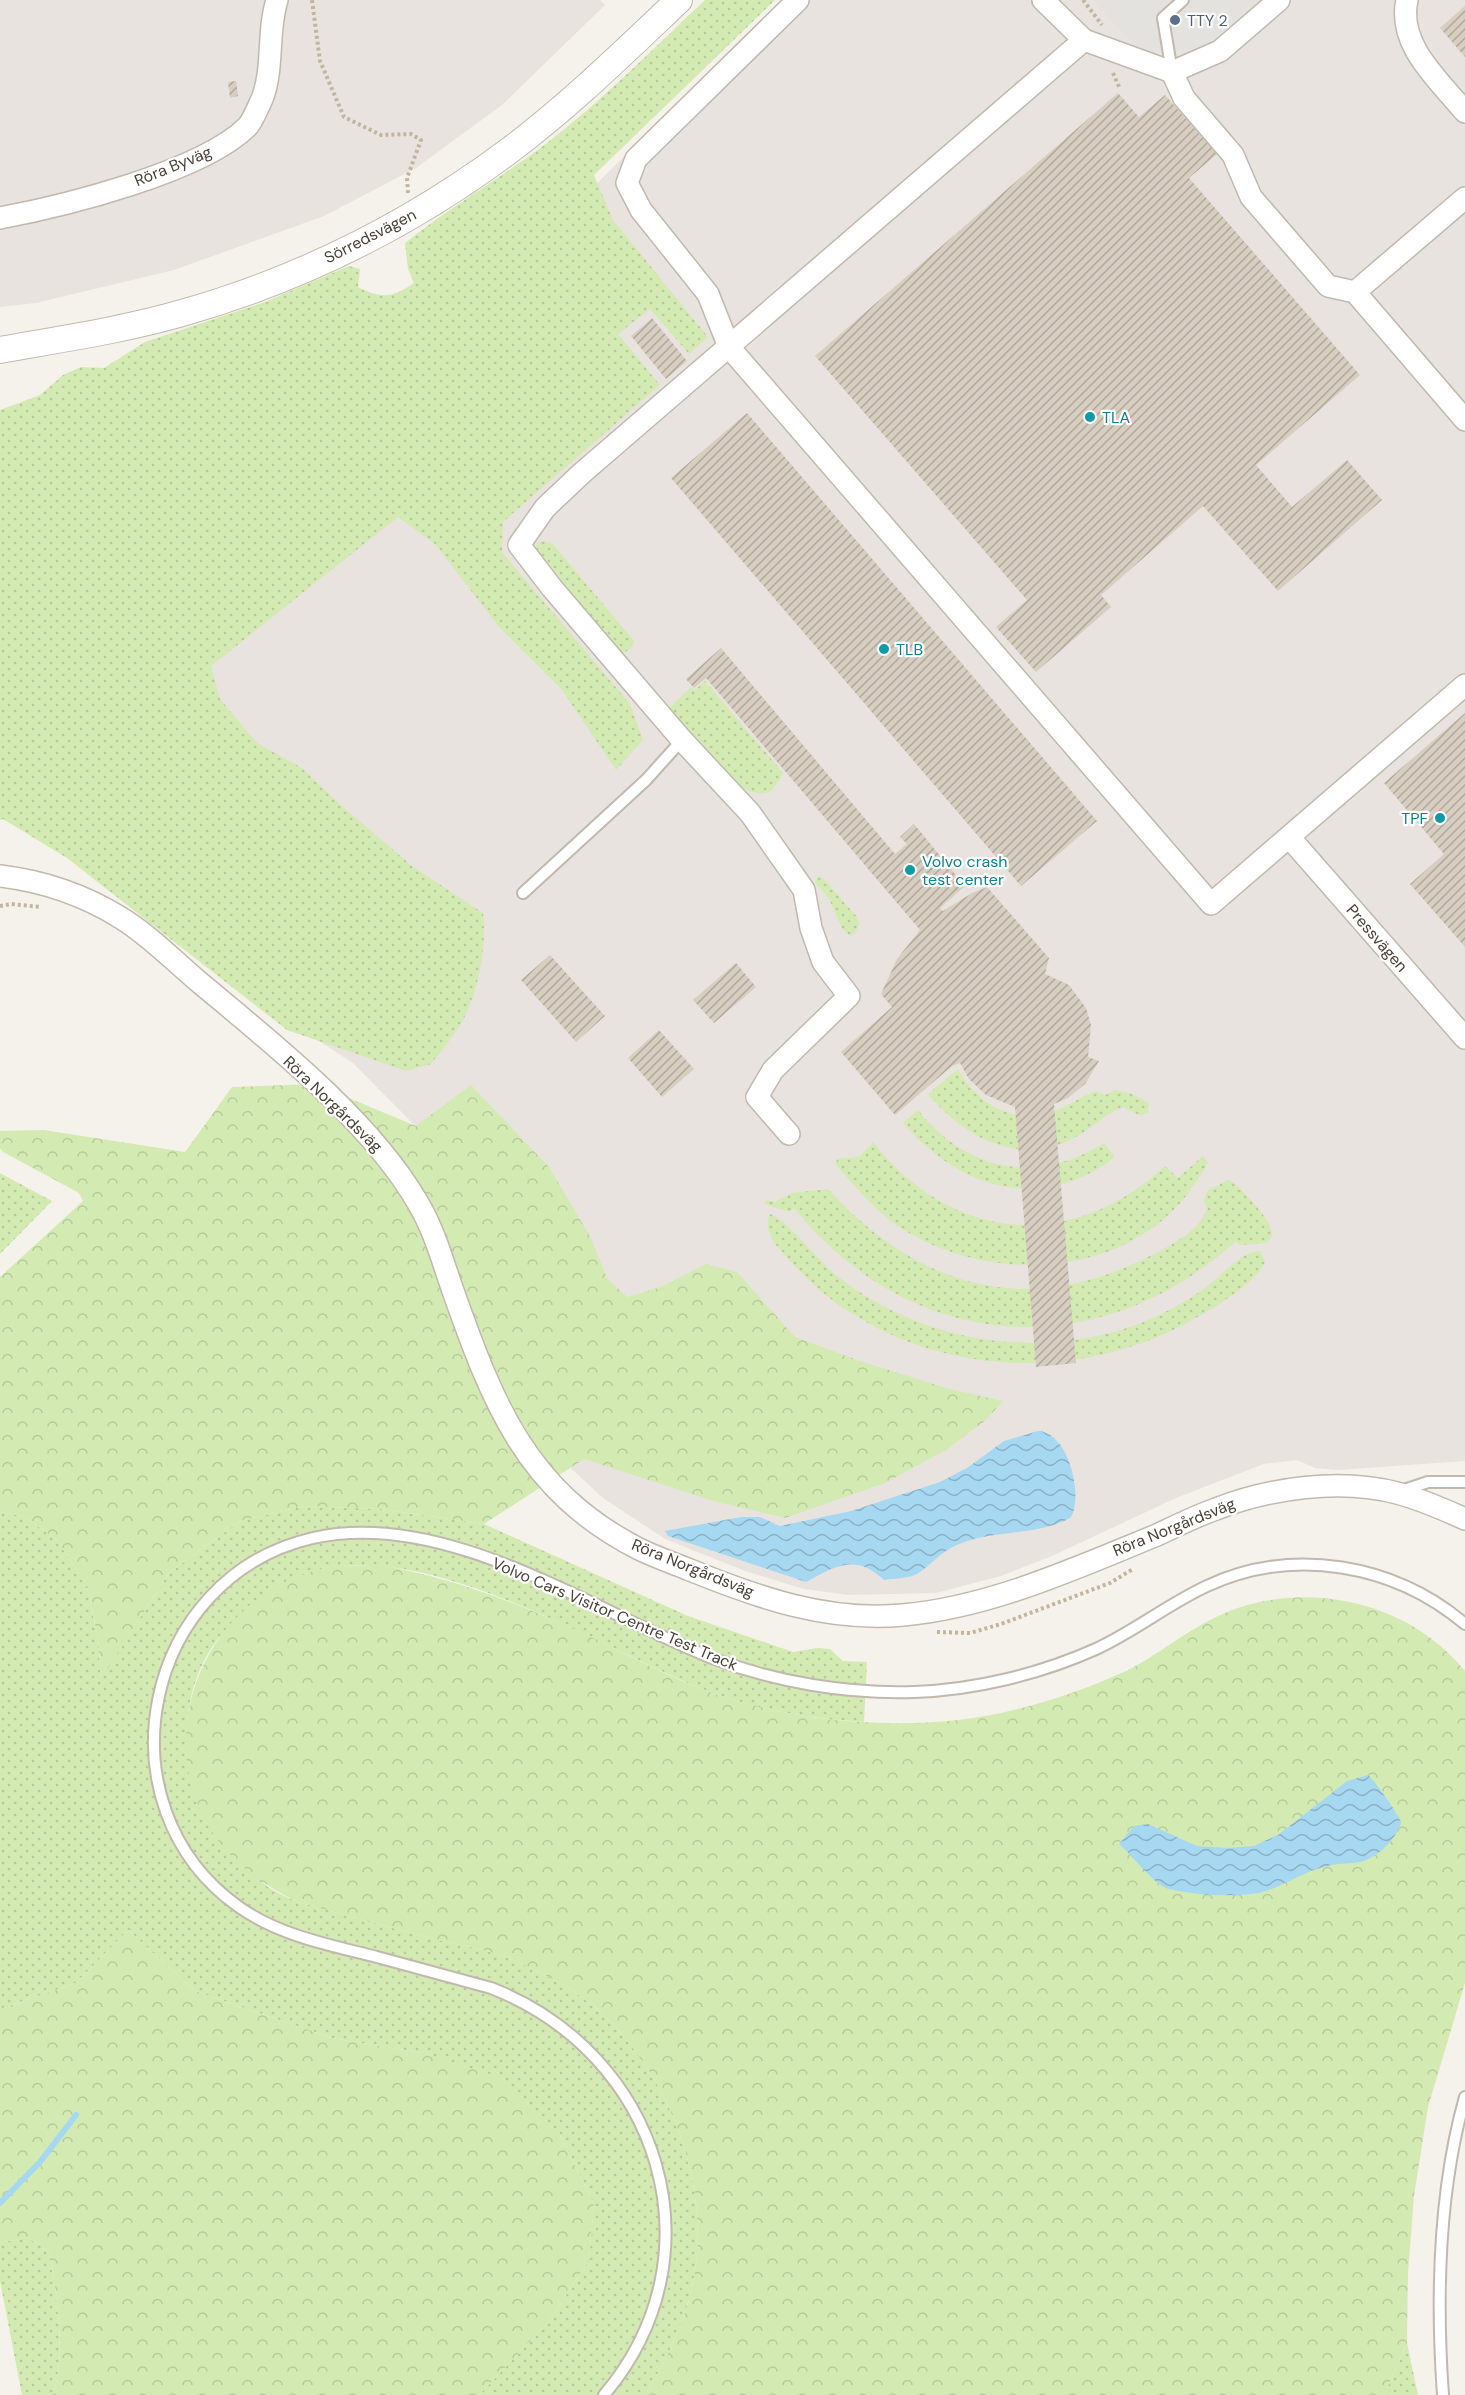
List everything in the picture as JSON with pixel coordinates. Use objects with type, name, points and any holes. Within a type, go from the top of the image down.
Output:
[{"type":"street","name":"Röra Byväg","points":[[0,218],[44,209],[178,166],[215,149],[248,126],[263,97],[277,0]]},
{"type":"street","name":"Sörredsvägen","points":[[0,350],[146,322],[217,302],[287,276],[387,229],[484,169],[540,127],[679,0]]},
{"type":"street","points":[[798,0],[636,159],[627,183],[641,210],[708,294],[729,347],[1211,904],[1465,684]]},
{"type":"street","points":[[1043,0],[1084,40],[1172,72],[1220,51],[1279,0]]},
{"type":"street","points":[[1407,0],[1404,15],[1414,50],[1465,112]]},
{"type":"street","points":[[789,1134],[757,1096],[773,1070],[849,996],[823,962],[811,928],[804,890],[750,813],[682,740],[552,588],[519,545],[545,508],[582,472],[1084,40]]},
{"type":"street","points":[[1172,72],[1184,98],[1233,155],[1251,197],[1328,286],[1355,292],[1465,420]]},
{"type":"street","points":[[1355,292],[1465,198]]},
{"type":"street","name":"Pressvägen","points":[[1289,837],[1465,1038]]},
{"type":"street","name":"Röra Norgårdsväg","points":[[0,876],[53,886],[122,918],[244,1020],[346,1113],[384,1153],[418,1203],[437,1243],[493,1396],[516,1439],[559,1494],[600,1525],[639,1549],[735,1588],[792,1606],[848,1616],[903,1615],[959,1606],[996,1597],[1155,1535],[1217,1508],[1303,1489],[1337,1487],[1395,1492],[1465,1519]]},
{"type":"lane","points":[[1172,72],[1163,18],[1182,0]]},
{"type":"lane","points":[[523,893],[646,780],[682,740]]},
{"type":"lane","points":[[1395,1492],[1428,1482],[1465,1482]]},
{"type":"lane","name":"Volvo Cars Visitor Centre Test Track","points":[[604,2395],[632,2355],[651,2312],[661,2269],[664,2230],[661,2188],[650,2145],[632,2104],[612,2074],[572,2033],[514,1997],[449,1976],[305,1939],[254,1916],[230,1900],[203,1873],[188,1855],[170,1821],[160,1790],[154,1757],[154,1728],[159,1692],[169,1661],[183,1632],[225,1584],[263,1557],[300,1542],[345,1533],[381,1533],[462,1550],[537,1578],[708,1656],[736,1666],[793,1682],[826,1687],[915,1692],[968,1686],[1014,1677],[1068,1660],[1135,1629],[1212,1584],[1252,1571],[1288,1565],[1333,1566],[1381,1576],[1433,1601],[1465,1624]]},
{"type":"lane","points":[[1443,2395],[1439,2343],[1442,2238],[1452,2157],[1465,2097]]},
{"type":"path","points":[[312,0],[320,61],[344,117],[381,135],[419,136],[422,145],[406,186],[409,196],[418,190]]},
{"type":"path","points":[[0,906],[11,904],[50,910]]},
{"type":"path","points":[[931,1631],[970,1633],[1001,1624],[1110,1583],[1141,1564]]},
{"type":"shaded area","points":[[0,0],[600,0],[605,5],[502,105],[416,168],[324,216],[174,270],[36,303],[0,307]]},
{"type":"shaded area","points":[[782,0],[1465,0],[1465,1461],[1338,1470],[1315,1468],[1297,1460],[1264,1464],[1176,1498],[1052,1556],[1001,1576],[936,1593],[848,1595],[804,1589],[745,1571],[665,1539],[603,1498],[563,1461],[430,1141],[353,1063],[299,1028],[0,526],[466,313]]},
{"type":"shaded area","name":"TTY 2","points":[[1093,0],[1262,0],[1218,39],[1194,49],[1165,53],[1139,50]]},
{"type":"green space","points":[[705,0],[775,0],[594,175],[613,220],[708,337],[689,354],[650,309],[618,334],[660,385],[503,522],[502,552],[630,704],[643,740],[616,770],[562,690],[499,627],[435,544],[398,517],[211,666],[220,699],[257,743],[302,768],[343,807],[412,866],[483,913],[484,940],[480,969],[468,1010],[462,1022],[431,1064],[406,1071],[287,1030],[67,858],[3,819],[0,820],[0,410],[40,395],[63,375],[81,367],[104,368],[145,342],[265,302],[349,266],[360,269],[358,287],[366,291],[387,295],[406,288],[414,283],[408,269],[405,243],[581,116]]},
{"type":"green space","points":[[544,541],[553,544],[634,641],[630,649],[622,654],[539,560],[536,544]]},
{"type":"green space","points":[[705,681],[783,773],[776,785],[768,792],[753,792],[739,786],[725,775],[667,710],[691,687],[695,690]]},
{"type":"green space","points":[[818,876],[823,878],[857,917],[859,924],[855,934],[849,935],[842,928],[829,899],[815,882]]},
{"type":"green space","points":[[958,1069],[965,1081],[984,1100],[1008,1113],[1035,1116],[1049,1113],[1096,1091],[1105,1095],[1115,1090],[1130,1093],[1149,1103],[1148,1112],[1141,1116],[1123,1107],[1110,1113],[1076,1137],[1055,1146],[1034,1150],[1014,1149],[995,1144],[976,1135],[959,1124],[928,1094]]},
{"type":"green space","points":[[315,1084],[416,1126],[471,1085],[549,1167],[591,1238],[607,1278],[627,1297],[661,1287],[706,1264],[737,1272],[795,1337],[860,1361],[950,1389],[1003,1401],[986,1420],[946,1450],[885,1483],[785,1518],[710,1500],[584,1459],[484,1524],[380,1509],[305,1506],[240,1521],[169,1573],[101,1679],[98,1638],[86,1583],[56,1539],[23,1516],[0,1512],[0,1277],[83,1201],[79,1193],[3,1152],[0,1148],[0,1131],[44,1130],[185,1152],[232,1087]]},
{"type":"green space","points":[[918,1110],[937,1131],[958,1147],[981,1159],[1005,1166],[1029,1167],[1054,1164],[1079,1156],[1104,1143],[1115,1157],[1087,1175],[1059,1185],[1030,1189],[1003,1186],[976,1178],[950,1164],[925,1146],[903,1123]]},
{"type":"green space","points":[[873,1142],[905,1176],[939,1201],[976,1217],[1014,1224],[1052,1223],[1091,1213],[1129,1194],[1165,1166],[1178,1178],[1203,1156],[1208,1163],[1178,1205],[1166,1217],[1137,1238],[1105,1253],[1070,1262],[1034,1265],[998,1263],[963,1256],[929,1243],[889,1220],[873,1205],[836,1165],[837,1159],[859,1157]]},
{"type":"green space","points":[[0,1173],[52,1201],[0,1254]]},
{"type":"green space","points":[[1228,1180],[1245,1194],[1267,1221],[1271,1229],[1271,1237],[1267,1242],[1240,1245],[1235,1242],[1181,1282],[1124,1310],[1066,1324],[1007,1326],[949,1316],[893,1292],[841,1256],[794,1208],[789,1212],[765,1204],[765,1200],[775,1202],[792,1193],[828,1189],[862,1222],[897,1249],[934,1269],[973,1282],[1014,1289],[1056,1287],[1099,1277],[1144,1259],[1171,1245],[1189,1233],[1203,1218],[1207,1209],[1204,1201],[1207,1191]]},
{"type":"green space","points":[[770,1214],[794,1232],[836,1275],[866,1296],[897,1313],[930,1326],[964,1336],[999,1341],[1035,1343],[1070,1340],[1119,1331],[1156,1317],[1179,1305],[1208,1286],[1244,1256],[1260,1251],[1265,1262],[1246,1285],[1226,1300],[1149,1340],[1095,1356],[1040,1363],[985,1361],[930,1349],[879,1329],[832,1300],[777,1246],[768,1227]]},
{"type":"green space","points":[[305,1506],[380,1509],[484,1524],[688,1616],[793,1652],[817,1648],[830,1649],[843,1661],[867,1662],[864,1722],[778,1711],[736,1701],[695,1686],[561,1623],[462,1584],[412,1571],[365,1565],[321,1569],[294,1578],[270,1592],[238,1618],[214,1644],[196,1681],[187,1723],[187,1744],[188,1765],[196,1798],[214,1830],[262,1882],[277,1893],[298,1902],[494,1953],[535,1970],[590,2003],[625,2038],[648,2070],[667,2103],[682,2140],[692,2177],[697,2215],[697,2254],[691,2292],[683,2319],[666,2358],[645,2395],[479,2395],[549,2321],[589,2260],[594,2204],[559,2133],[422,2053],[332,2038],[195,1991],[128,1930],[76,1983],[0,2009],[0,1512],[23,1516],[56,1539],[86,1583],[98,1638],[101,1678],[169,1573],[240,1521]]},
{"type":"green space","points":[[379,1565],[439,1578],[516,1604],[678,1679],[727,1698],[783,1712],[841,1721],[900,1723],[958,1720],[1001,1713],[1044,1702],[1126,1671],[1216,1617],[1248,1605],[1282,1598],[1316,1598],[1350,1602],[1383,1612],[1413,1627],[1441,1646],[1465,1671],[1465,1983],[1428,2107],[1414,2196],[1408,2273],[1407,2343],[1384,2395],[645,2395],[672,2345],[687,2306],[697,2254],[697,2215],[692,2177],[682,2140],[667,2103],[648,2070],[625,2038],[599,2011],[580,1996],[547,1976],[504,1956],[298,1902],[282,1894],[251,1874],[225,1849],[214,1835],[197,1802],[188,1765],[186,1728],[193,1692],[207,1658],[227,1628],[253,1602],[284,1582],[327,1567]]},
{"type":"green space","points":[[128,1930],[195,1991],[332,2038],[422,2053],[496,2076],[559,2133],[594,2204],[589,2260],[549,2321],[479,2395],[53,2395],[60,2342],[50,2253],[27,2237],[0,2243],[0,2009],[76,1983]]},
{"type":"green space","points":[[27,2237],[50,2253],[60,2342],[53,2395],[22,2395],[0,2281],[0,2243]]},
{"type":"green space","points":[[1407,2343],[1418,2395],[1384,2395]]},
{"type":"water","points":[[1038,1431],[1049,1434],[1066,1454],[1071,1468],[1075,1497],[1074,1509],[1070,1518],[1043,1528],[985,1537],[957,1545],[912,1576],[884,1580],[864,1567],[845,1565],[826,1571],[806,1582],[668,1536],[665,1531],[741,1517],[760,1517],[780,1526],[851,1511],[940,1482],[967,1468],[1004,1441]]},
{"type":"water","points":[[1368,1775],[1386,1797],[1401,1822],[1391,1841],[1373,1857],[1366,1860],[1317,1869],[1259,1893],[1219,1895],[1192,1893],[1163,1887],[1119,1844],[1134,1826],[1148,1824],[1197,1846],[1227,1848],[1254,1846],[1278,1835],[1347,1781]]},
{"type":"building","points":[[1465,6],[1465,57],[1440,28]]},
{"type":"building","points":[[236,81],[238,96],[230,98],[228,82]]},
{"type":"building","name":"TLA","points":[[1118,93],[1139,117],[1165,95],[1217,154],[1189,178],[1360,375],[1256,465],[1292,507],[1347,460],[1382,500],[1278,591],[1203,506],[1101,595],[1111,607],[1036,672],[996,627],[1027,600],[815,356]]},
{"type":"building","points":[[652,318],[687,361],[666,379],[631,336]]},
{"type":"building","name":"TLB","points":[[747,413],[1097,821],[1021,886],[671,478]]},
{"type":"building","name":"Volvo crash test center","points":[[721,648],[895,854],[907,844],[900,837],[914,824],[965,886],[940,908],[943,911],[972,893],[987,887],[1049,958],[1045,974],[1069,985],[1086,1008],[1091,1025],[1088,1057],[1099,1061],[1085,1084],[1068,1098],[1054,1104],[1076,1363],[1036,1367],[1015,1107],[986,1095],[969,1079],[960,1063],[952,1066],[895,1115],[841,1052],[892,1007],[881,994],[897,959],[920,930],[706,678],[694,688],[686,679]]},
{"type":"building","name":"TPF","points":[[1465,713],[1465,947],[1410,884],[1444,854],[1384,783]]},
{"type":"building","points":[[550,955],[605,1016],[576,1042],[521,980]]},
{"type":"building","points":[[736,963],[756,987],[714,1023],[693,1000]]},
{"type":"building","points":[[659,1030],[694,1069],[662,1097],[628,1058]]},
{"type":"waterway","points":[[0,2203],[40,2162],[76,2115]]},
{"type":"place","name":"TTY 2","points":[[1175,20]]},
{"type":"place","name":"TLA","points":[[1090,417]]},
{"type":"place","name":"TLB","points":[[884,649]]},
{"type":"place","name":"TPF","points":[[1440,818]]},
{"type":"place","name":"Volvo crash test center","points":[[910,870]]}]
